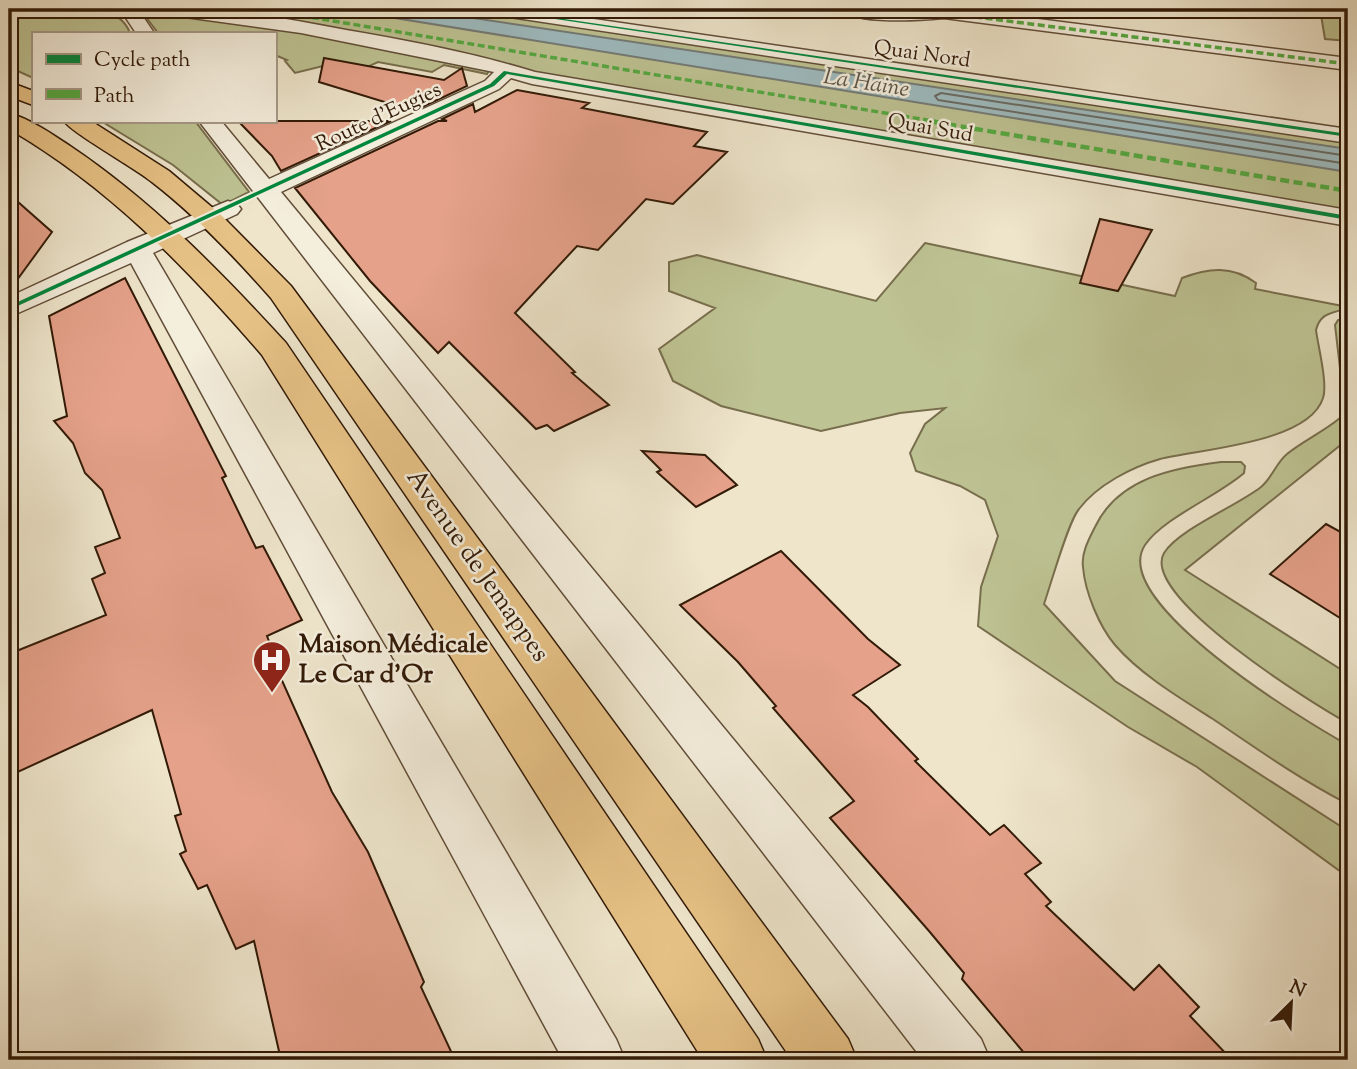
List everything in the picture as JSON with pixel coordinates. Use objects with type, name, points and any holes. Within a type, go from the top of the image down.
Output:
[{"type":"main road","points":[[9,88],[32,99]]},
{"type":"main road","name":"Avenue de Jemappes","points":[[9,120],[67,155],[140,210],[152,242],[227,295],[275,350],[737,1060]]},
{"type":"main road","name":"Avenue de Jemappes","points":[[77,122],[139,160],[234,205],[281,292],[827,1060]]},
{"type":"street","points":[[9,15],[23,9]]},
{"type":"street","points":[[128,9],[144,32]]},
{"type":"street","name":"Quai Sud","points":[[163,9],[301,27],[479,61],[506,72],[1348,218]]},
{"type":"street","name":"Quai Nord","points":[[490,9],[1348,136]]},
{"type":"street","points":[[850,9],[904,16],[944,13],[982,17],[1348,64]]},
{"type":"street","points":[[1056,9],[1313,40]]},
{"type":"street","name":"Route d'Eugies","points":[[9,308],[492,85],[506,72]]},
{"type":"street","name":"Avenue de Jemappes","points":[[210,122],[234,205],[960,1060]]},
{"type":"street","name":"Avenue de Jemappes","points":[[152,242],[595,1060]]},
{"type":"green space","points":[[44,9],[93,9],[115,16],[129,32],[32,32],[32,78],[9,67],[9,22]]},
{"type":"green space","points":[[140,9],[264,24],[489,70],[487,74],[444,65],[432,72],[378,62],[356,72],[327,65],[295,73],[285,61],[287,60],[276,55],[276,32],[157,32]]},
{"type":"green space","points":[[204,9],[484,9],[1348,140],[1348,211],[542,74],[458,52]]},
{"type":"green space","points":[[1320,9],[1348,9],[1348,41],[1325,39]]},
{"type":"green space","points":[[103,122],[196,122],[249,192],[223,205],[173,165]]},
{"type":"green space","points":[[925,243],[1175,296],[1182,278],[1211,270],[1229,271],[1256,283],[1255,289],[1348,307],[1325,316],[1316,330],[1324,375],[1324,392],[1314,413],[1297,425],[1251,442],[1160,459],[1127,472],[1095,492],[1075,516],[1044,604],[1115,681],[1348,831],[1348,877],[1197,767],[1128,727],[978,626],[981,587],[998,536],[985,500],[960,486],[916,471],[910,453],[925,424],[945,408],[900,413],[821,431],[721,406],[673,381],[659,349],[715,308],[669,291],[669,262],[697,255],[876,301]]},
{"type":"green space","points":[[1348,317],[1348,439],[1185,570],[1348,674],[1348,723],[1302,695],[1235,648],[1178,595],[1163,572],[1164,553],[1171,544],[1261,487],[1287,454],[1340,418],[1344,403],[1335,325],[1338,320]]},
{"type":"green space","points":[[1241,462],[1245,466],[1244,473],[1177,516],[1153,535],[1145,545],[1141,569],[1155,597],[1182,628],[1217,658],[1256,687],[1348,745],[1348,804],[1279,764],[1149,676],[1115,645],[1098,619],[1090,598],[1084,577],[1084,551],[1105,510],[1132,486],[1149,478],[1184,468]]},
{"type":"water","name":"La Haine","points":[[339,9],[413,9],[1348,149],[1348,172]]},
{"type":"building","points":[[324,58],[444,80],[462,68],[467,86],[414,111],[319,82]]},
{"type":"building","points":[[517,90],[589,103],[582,108],[707,132],[694,146],[727,152],[673,204],[646,199],[598,250],[577,246],[515,313],[575,372],[572,373],[609,405],[554,431],[547,425],[536,429],[449,342],[438,353],[370,281],[295,188],[438,121],[447,121],[442,119],[473,104],[475,112]]},
{"type":"building","points":[[391,121],[281,171],[272,156],[239,122]]},
{"type":"building","points":[[9,194],[52,232],[9,291]]},
{"type":"building","points":[[1100,219],[1152,230],[1118,291],[1080,283]]},
{"type":"building","points":[[125,278],[226,476],[222,478],[256,548],[263,546],[302,620],[267,636],[274,654],[271,656],[332,792],[368,852],[424,982],[421,987],[455,1060],[281,1060],[254,941],[236,949],[207,885],[198,889],[180,854],[186,851],[175,816],[181,814],[152,710],[9,776],[9,654],[106,615],[92,579],[105,573],[95,547],[120,538],[102,490],[85,473],[73,443],[54,421],[67,416],[49,316]]},
{"type":"building","points":[[642,451],[705,455],[737,485],[696,507],[657,472],[661,470]]},
{"type":"building","points":[[1326,524],[1348,536],[1348,623],[1270,574]]},
{"type":"building","points":[[781,551],[868,639],[900,665],[853,695],[868,707],[918,759],[915,761],[990,835],[1004,825],[1041,863],[1025,874],[1051,902],[1046,906],[1134,990],[1159,965],[1199,1007],[1190,1016],[1232,1060],[1030,1060],[962,979],[964,973],[830,818],[854,801],[773,708],[776,706],[738,662],[680,605]]},
{"type":"marked path","points":[[239,9],[285,13],[1348,191]]},
{"type":"marked path","points":[[850,9],[904,16],[944,13],[1348,64]]},
{"type":"cycle path","points":[[490,9],[1348,136]]},
{"type":"cycle path","points":[[9,308],[492,85],[506,72],[1348,218]]},
{"type":"place","name":"Maison Médicale Le Car d'Or","points":[[272,694]]}]
